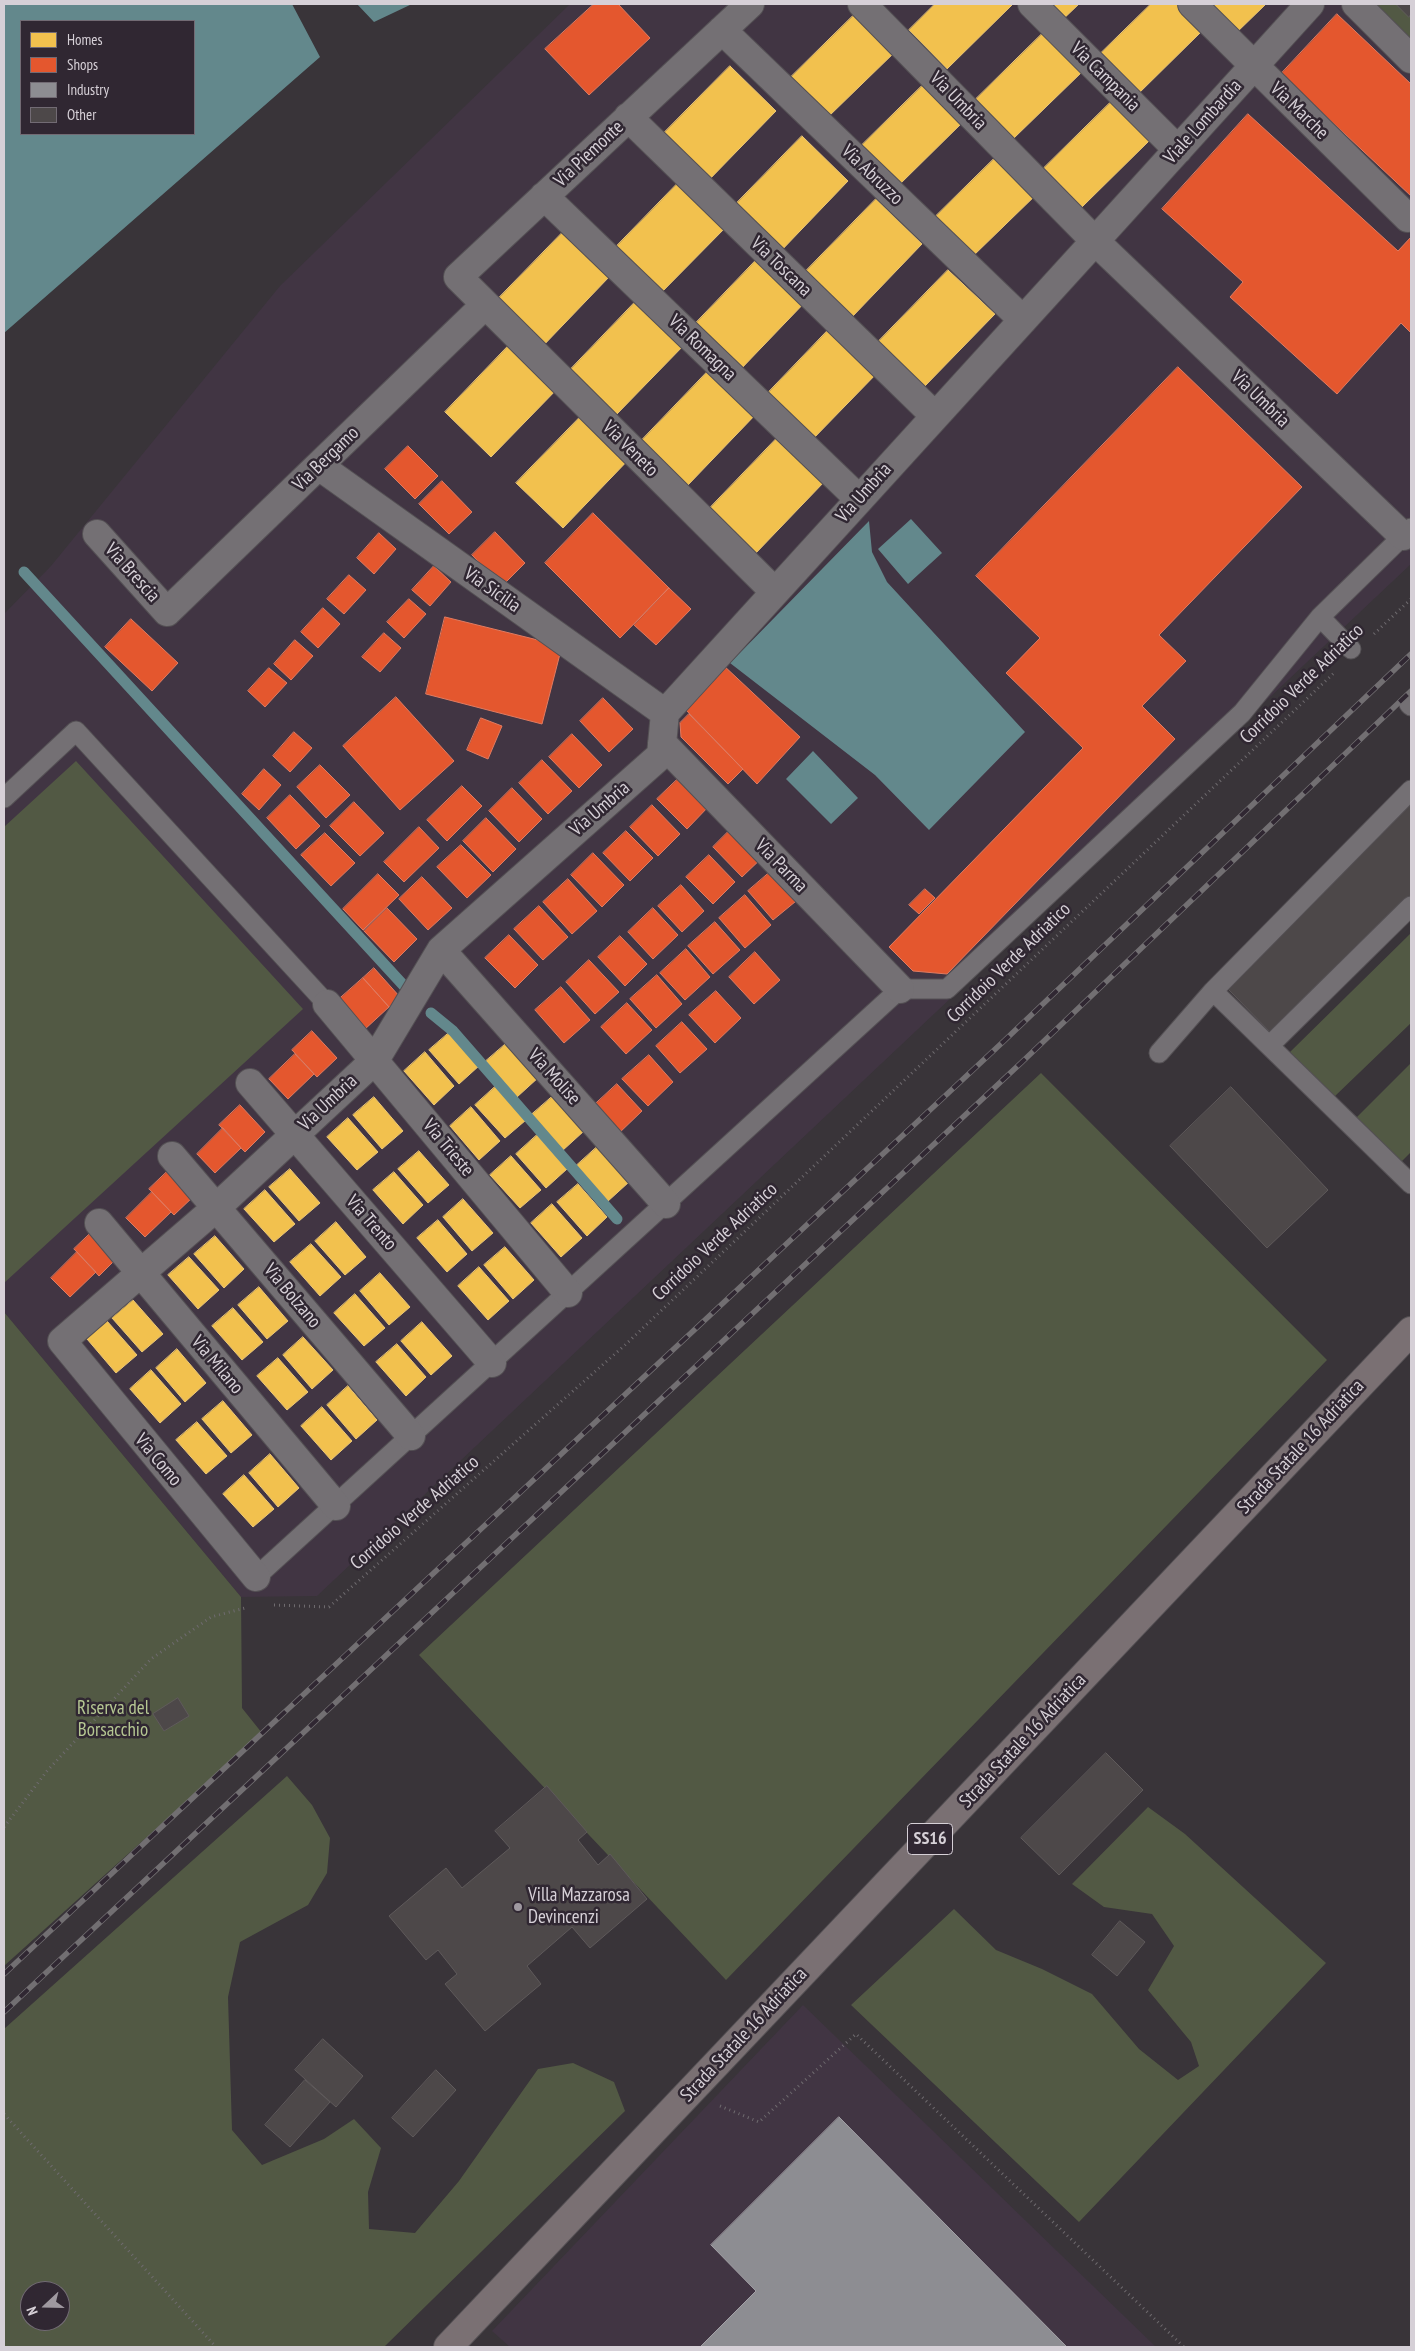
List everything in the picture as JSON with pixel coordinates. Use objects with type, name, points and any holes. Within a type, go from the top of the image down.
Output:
[{"type":"main road","name":"Strada Statale 16 Adriatica","points":[[448,2347],[1411,1331]]},
{"type":"street","name":"Via Piemonte","points":[[485,305],[458,277],[750,4]]},
{"type":"street","name":"Via Umbria","points":[[862,4],[1095,241],[1407,532]]},
{"type":"street","name":"Via Campania","points":[[1032,4],[1178,150]]},
{"type":"street","name":"Via Marche","points":[[1192,4],[1408,218]]},
{"type":"street","name":"Viale Lombardia","points":[[1095,241],[1310,4]]},
{"type":"street","points":[[1356,4],[1411,59]]},
{"type":"street","name":"Via Abruzzo","points":[[722,30],[1022,320]]},
{"type":"street","name":"Via Toscana","points":[[628,117],[935,416]]},
{"type":"street","name":"Via Romagna","points":[[544,196],[859,499]]},
{"type":"street","name":"Via Umbria","points":[[62,1341],[216,1207],[375,1060],[441,950],[661,755],[665,713],[1095,241]]},
{"type":"street","name":"Via Bergamo","points":[[167,612],[485,305]]},
{"type":"street","name":"Via Veneto","points":[[485,305],[775,592]]},
{"type":"street","name":"Via Sicilia","points":[[319,466],[665,713]]},
{"type":"street","name":"Via Brescia","points":[[97,534],[167,612]]},
{"type":"street","name":"Via Parma","points":[[662,743],[900,989]]},
{"type":"street","name":"Via Molise","points":[[441,950],[666,1204]]},
{"type":"street","name":"Via Trieste","points":[[327,1004],[568,1293]]},
{"type":"street","name":"Via Trento","points":[[250,1083],[492,1363]]},
{"type":"street","name":"Via Bolzano","points":[[172,1156],[411,1436]]},
{"type":"street","name":"Via Milano","points":[[99,1224],[336,1506]]},
{"type":"street","name":"Via Como","points":[[62,1341],[256,1577]]},
{"type":"lane","points":[[256,1577],[336,1506],[900,989],[947,989],[1242,713],[1320,616],[1407,532]]},
{"type":"lane","points":[[1320,616],[1351,649]]},
{"type":"lane","points":[[4,798],[76,731],[327,1004]]},
{"type":"lane","points":[[1159,1053],[1213,991],[1411,790]]},
{"type":"lane","points":[[1270,1045],[1411,906]]},
{"type":"lane","points":[[1213,991],[1411,1184]]},
{"type":"path","name":"Corridoio Verde Adriatico","points":[[1368,640],[1411,599]]},
{"type":"path","name":"Corridoio Verde Adriatico","points":[[264,1606],[329,1607],[625,1345],[1340,667]]},
{"type":"path","points":[[4,1827],[46,1771],[151,1659],[211,1617],[254,1607]]},
{"type":"path","points":[[689,2093],[759,2122],[856,2034],[1184,2347]]},
{"type":"path","points":[[4,2114],[216,2347]]},
{"type":"shaded area","points":[[570,4],[1373,4],[1411,43],[1411,564],[317,1596],[241,1597],[4,1312],[4,614],[51,566],[280,286]]},
{"type":"shaded area","points":[[803,2005],[1156,2347],[510,2347],[492,2331]]},
{"type":"green space","points":[[1373,4],[1411,4],[1411,43]]},
{"type":"green space","points":[[76,761],[303,1009],[4,1283],[4,827]]},
{"type":"green space","points":[[1411,933],[1411,1023],[1334,1097],[1290,1052]]},
{"type":"green space","points":[[1411,1063],[1411,1152],[1400,1163],[1356,1118]]},
{"type":"green space","points":[[1041,1073],[1327,1360],[726,1980],[419,1655]]},
{"type":"green space","name":"Riserva del Borsacchio","points":[[4,1312],[241,1597],[242,1708],[262,1733],[4,1966]]},
{"type":"green space","points":[[287,1776],[312,1805],[330,1838],[327,1873],[308,1905],[240,1942],[228,1997],[232,2130],[262,2165],[324,2139],[354,2119],[381,2148],[368,2192],[369,2229],[415,2233],[459,2181],[538,2069],[573,2063],[614,2082],[625,2111],[384,2347],[4,2347],[4,2029]]},
{"type":"green space","points":[[1148,1807],[1185,1834],[1326,1963],[1079,2222],[851,2005],[954,1909],[996,1950],[1042,1969],[1092,1994],[1139,2049],[1178,2080],[1199,2066],[1191,2042],[1148,1990],[1174,1946],[1152,1914],[1104,1907],[1072,1884]]},
{"type":"water","points":[[4,4],[292,4],[320,57],[4,333]]},
{"type":"water","points":[[357,4],[412,4],[374,22]]},
{"type":"water","points":[[911,519],[942,553],[908,584],[878,549]]},
{"type":"water","points":[[869,521],[872,552],[887,582],[1025,732],[929,830],[875,775],[730,663]]},
{"type":"water","points":[[813,751],[858,798],[831,824],[786,779]]},
{"type":"building: Homes","points":[[935,4],[1013,4],[947,69],[909,30]]},
{"type":"building: Homes","points":[[1039,4],[1079,4],[1058,24]]},
{"type":"building: Homes","points":[[1151,4],[1176,4],[1202,31],[1133,99],[1094,60]]},
{"type":"building: Homes","points":[[1199,4],[1266,4],[1232,37]]},
{"type":"building: Homes","points":[[858,11],[897,50],[827,118],[789,79]]},
{"type":"building: Homes","points":[[1044,32],[1083,71],[1013,139],[975,100]]},
{"type":"building: Homes","points":[[730,66],[776,111],[705,184],[659,138]]},
{"type":"building: Homes","points":[[928,80],[966,119],[897,187],[859,148]]},
{"type":"building: Homes","points":[[1113,100],[1151,139],[1082,207],[1044,168]]},
{"type":"building: Homes","points":[[802,136],[848,181],[778,254],[731,209]]},
{"type":"building: Homes","points":[[1002,151],[1041,190],[971,258],[933,219]]},
{"type":"building: Homes","points":[[680,181],[727,226],[656,298],[610,253]]},
{"type":"building: Homes","points":[[876,199],[922,244],[852,317],[805,272]]},
{"type":"building: Homes","points":[[564,231],[610,276],[540,349],[494,303]]},
{"type":"building: Homes","points":[[763,253],[809,298],[739,371],[693,326]]},
{"type":"building: Homes","points":[[948,270],[995,314],[924,387],[878,342]]},
{"type":"building: Homes","points":[[640,297],[687,342],[616,415],[570,370]]},
{"type":"building: Homes","points":[[835,323],[882,368],[811,441],[765,396]]},
{"type":"building: Homes","points":[[515,339],[562,384],[491,457],[445,412]]},
{"type":"building: Homes","points":[[712,367],[758,412],[688,485],[642,440]]},
{"type":"building: Homes","points":[[587,410],[633,455],[563,528],[516,483]]},
{"type":"building: Homes","points":[[779,436],[825,481],[755,554],[709,509]]},
{"type":"building: Homes","points":[[450,1032],[480,1065],[459,1084],[429,1050]]},
{"type":"building: Homes","points":[[508,1042],[539,1077],[517,1097],[486,1061]]},
{"type":"building: Homes","points":[[425,1052],[454,1086],[434,1105],[404,1071]]},
{"type":"building: Homes","points":[[496,1086],[526,1120],[505,1138],[475,1105]]},
{"type":"building: Homes","points":[[553,1096],[584,1131],[562,1151],[530,1116]]},
{"type":"building: Homes","points":[[374,1097],[403,1131],[382,1149],[353,1115]]},
{"type":"building: Homes","points":[[471,1107],[500,1141],[479,1160],[450,1126]]},
{"type":"building: Homes","points":[[348,1118],[378,1152],[357,1170],[327,1137]]},
{"type":"building: Homes","points":[[537,1135],[567,1169],[546,1188],[516,1154]]},
{"type":"building: Homes","points":[[597,1147],[629,1182],[607,1202],[576,1166]]},
{"type":"building: Homes","points":[[419,1151],[449,1185],[428,1203],[398,1169]]},
{"type":"building: Homes","points":[[511,1156],[541,1190],[520,1208],[490,1175]]},
{"type":"building: Homes","points":[[290,1169],[320,1203],[299,1221],[269,1187]]},
{"type":"building: Homes","points":[[394,1172],[423,1205],[403,1224],[373,1190]]},
{"type":"building: Homes","points":[[578,1184],[607,1217],[587,1236],[557,1202]]},
{"type":"building: Homes","points":[[265,1190],[295,1224],[274,1242],[244,1209]]},
{"type":"building: Homes","points":[[463,1199],[493,1233],[472,1251],[443,1217]]},
{"type":"building: Homes","points":[[552,1204],[582,1238],[561,1257],[531,1223]]},
{"type":"building: Homes","points":[[438,1220],[467,1254],[447,1272],[417,1238]]},
{"type":"building: Homes","points":[[336,1222],[366,1257],[345,1275],[315,1241]]},
{"type":"building: Homes","points":[[215,1236],[244,1269],[224,1288],[194,1254]]},
{"type":"building: Homes","points":[[311,1244],[341,1277],[320,1296],[290,1262]]},
{"type":"building: Homes","points":[[505,1247],[534,1280],[513,1299],[484,1265]]},
{"type":"building: Homes","points":[[189,1257],[219,1290],[198,1309],[168,1275]]},
{"type":"building: Homes","points":[[479,1267],[509,1301],[488,1320],[458,1286]]},
{"type":"building: Homes","points":[[380,1273],[410,1307],[389,1325],[360,1291]]},
{"type":"building: Homes","points":[[259,1287],[288,1321],[267,1339],[238,1305]]},
{"type":"building: Homes","points":[[355,1294],[385,1328],[364,1346],[334,1313]]},
{"type":"building: Homes","points":[[133,1300],[163,1334],[142,1352],[112,1318]]},
{"type":"building: Homes","points":[[233,1308],[263,1342],[242,1360],[212,1326]]},
{"type":"building: Homes","points":[[107,1321],[137,1355],[116,1373],[87,1339]]},
{"type":"building: Homes","points":[[422,1322],[452,1356],[431,1375],[401,1341]]},
{"type":"building: Homes","points":[[303,1337],[333,1370],[312,1389],[283,1355]]},
{"type":"building: Homes","points":[[397,1344],[426,1377],[406,1396],[376,1362]]},
{"type":"building: Homes","points":[[177,1349],[206,1383],[185,1402],[156,1368]]},
{"type":"building: Homes","points":[[278,1358],[308,1392],[287,1410],[257,1376]]},
{"type":"building: Homes","points":[[151,1370],[181,1404],[160,1423],[130,1389]]},
{"type":"building: Homes","points":[[348,1386],[377,1420],[356,1439],[327,1405]]},
{"type":"building: Homes","points":[[223,1401],[252,1435],[231,1453],[202,1419]]},
{"type":"building: Homes","points":[[322,1407],[352,1441],[331,1460],[301,1426]]},
{"type":"building: Homes","points":[[197,1422],[227,1456],[206,1474],[176,1440]]},
{"type":"building: Homes","points":[[270,1454],[299,1488],[278,1507],[249,1473]]},
{"type":"building: Homes","points":[[244,1475],[274,1509],[253,1527],[223,1494]]},
{"type":"building: Shops","points":[[594,4],[618,4],[650,38],[589,95],[545,49]]},
{"type":"building: Shops","points":[[1337,14],[1411,84],[1411,196],[1281,74]]},
{"type":"building: Shops","points":[[1248,114],[1398,251],[1411,237],[1411,333],[1401,323],[1337,394],[1230,297],[1243,282],[1162,209]]},
{"type":"building: Shops","points":[[1178,367],[1302,487],[1159,635],[1186,661],[1142,706],[1175,739],[947,974],[913,971],[889,947],[1083,748],[1006,673],[1040,638],[976,576]]},
{"type":"building: Shops","points":[[408,446],[438,476],[415,499],[385,469]]},
{"type":"building: Shops","points":[[442,481],[472,512],[449,534],[419,504]]},
{"type":"building: Shops","points":[[593,513],[669,588],[620,638],[545,563]]},
{"type":"building: Shops","points":[[495,532],[525,563],[502,586],[472,555]]},
{"type":"building: Shops","points":[[379,533],[396,549],[374,574],[357,558]]},
{"type":"building: Shops","points":[[434,566],[451,582],[430,606],[412,590]]},
{"type":"building: Shops","points":[[349,575],[366,590],[344,614],[327,599]]},
{"type":"building: Shops","points":[[669,588],[691,609],[656,645],[634,625]]},
{"type":"building: Shops","points":[[409,599],[426,614],[404,638],[387,622]]},
{"type":"building: Shops","points":[[323,608],[340,624],[318,648],[301,632]]},
{"type":"building: Shops","points":[[445,617],[562,646],[542,724],[426,694]]},
{"type":"building: Shops","points":[[131,619],[178,663],[152,691],[105,647]]},
{"type":"building: Shops","points":[[384,633],[401,648],[380,672],[362,657]]},
{"type":"building: Shops","points":[[295,640],[313,656],[291,680],[274,664]]},
{"type":"building: Shops","points":[[722,664],[800,737],[757,784],[685,709]]},
{"type":"building: Shops","points":[[269,668],[287,683],[265,707],[248,691]]},
{"type":"building: Shops","points":[[396,697],[454,761],[400,810],[343,746]]},
{"type":"building: Shops","points":[[603,698],[633,729],[609,752],[580,721]]},
{"type":"building: Shops","points":[[689,714],[743,769],[728,784],[681,737],[680,723]]},
{"type":"building: Shops","points":[[481,718],[502,726],[488,759],[467,750]]},
{"type":"building: Shops","points":[[294,732],[312,748],[290,772],[273,756]]},
{"type":"building: Shops","points":[[572,734],[602,765],[579,788],[549,757]]},
{"type":"building: Shops","points":[[542,760],[572,791],[548,814],[519,783]]},
{"type":"building: Shops","points":[[320,765],[350,795],[326,818],[297,787]]},
{"type":"building: Shops","points":[[264,769],[281,785],[259,810],[242,794]]},
{"type":"building: Shops","points":[[681,776],[710,805],[687,829],[657,799]]},
{"type":"building: Shops","points":[[462,786],[482,806],[447,841],[427,820]]},
{"type":"building: Shops","points":[[512,788],[542,819],[519,842],[489,811]]},
{"type":"building: Shops","points":[[290,795],[320,826],[296,849],[267,818]]},
{"type":"building: Shops","points":[[354,802],[384,833],[360,856],[330,826]]},
{"type":"building: Shops","points":[[652,805],[680,834],[658,856],[630,827]]},
{"type":"building: Shops","points":[[486,818],[516,849],[493,872],[463,841]]},
{"type":"building: Shops","points":[[736,824],[766,854],[742,877],[713,847]]},
{"type":"building: Shops","points":[[419,827],[439,848],[404,882],[384,862]]},
{"type":"building: Shops","points":[[626,831],[653,858],[630,881],[603,853]]},
{"type":"building: Shops","points":[[325,833],[355,863],[331,886],[301,855]]},
{"type":"building: Shops","points":[[461,845],[491,875],[467,898],[437,867]]},
{"type":"building: Shops","points":[[593,853],[624,885],[602,907],[571,875]]},
{"type":"building: Shops","points":[[709,855],[735,882],[713,904],[686,877]]},
{"type":"building: Shops","points":[[776,867],[801,897],[773,920],[748,891]]},
{"type":"building: Shops","points":[[378,874],[399,895],[363,930],[343,909]]},
{"type":"building: Shops","points":[[422,877],[452,908],[428,930],[399,899]]},
{"type":"building: Shops","points":[[568,879],[597,911],[572,934],[543,902]]},
{"type":"building: Shops","points":[[681,885],[704,911],[682,932],[658,906]]},
{"type":"building: Shops","points":[[925,889],[935,898],[919,914],[909,905]]},
{"type":"building: Shops","points":[[745,895],[771,925],[745,948],[719,918]]},
{"type":"building: Shops","points":[[539,906],[568,937],[543,960],[514,929]]},
{"type":"building: Shops","points":[[387,908],[417,939],[394,962],[364,931]]},
{"type":"building: Shops","points":[[653,908],[678,935],[653,959],[628,932]]},
{"type":"building: Shops","points":[[715,922],[740,950],[713,974],[688,946]]},
{"type":"building: Shops","points":[[509,935],[538,965],[515,988],[485,958]]},
{"type":"building: Shops","points":[[620,936],[647,964],[625,986],[598,957]]},
{"type":"building: Shops","points":[[686,949],[710,977],[685,1000],[660,973]]},
{"type":"building: Shops","points":[[755,952],[780,980],[754,1004],[729,977]]},
{"type":"building: Shops","points":[[589,960],[619,992],[595,1014],[566,982]]},
{"type":"building: Shops","points":[[374,968],[400,997],[389,1007],[363,978]]},
{"type":"building: Shops","points":[[657,975],[682,1004],[656,1028],[630,999]]},
{"type":"building: Shops","points":[[363,978],[389,1007],[364,1030],[337,1001]]},
{"type":"building: Shops","points":[[561,987],[590,1020],[564,1043],[535,1010]]},
{"type":"building: Shops","points":[[716,991],[741,1018],[715,1043],[689,1015]]},
{"type":"building: Shops","points":[[627,1003],[652,1030],[626,1054],[601,1027]]},
{"type":"building: Shops","points":[[682,1022],[707,1049],[680,1073],[656,1046]]},
{"type":"building: Shops","points":[[312,1031],[337,1058],[317,1077],[292,1050]]},
{"type":"building: Shops","points":[[295,1054],[314,1074],[288,1099],[269,1079]]},
{"type":"building: Shops","points":[[649,1055],[673,1082],[648,1106],[622,1079]]},
{"type":"building: Shops","points":[[617,1084],[642,1111],[616,1136],[591,1108]]},
{"type":"building: Shops","points":[[240,1105],[265,1132],[245,1152],[219,1125]]},
{"type":"building: Shops","points":[[223,1128],[241,1148],[215,1173],[197,1154]]},
{"type":"building: Shops","points":[[170,1169],[194,1196],[174,1215],[149,1189]]},
{"type":"building: Shops","points":[[152,1192],[171,1212],[145,1237],[126,1218]]},
{"type":"building: Shops","points":[[94,1230],[119,1256],[99,1276],[74,1249]]},
{"type":"building: Shops","points":[[77,1252],[96,1272],[70,1297],[51,1278]]},
{"type":"building: Industry","points":[[839,2117],[1067,2347],[700,2347],[756,2291],[711,2245]]},
{"type":"building: Other","points":[[1396,4],[1411,4],[1411,14],[1409,17]]},
{"type":"building: Other","points":[[1411,801],[1411,895],[1273,1035],[1223,984]]},
{"type":"building: Other","points":[[1231,1087],[1328,1190],[1267,1248],[1170,1146]]},
{"type":"building: Other","points":[[178,1698],[189,1716],[164,1731],[153,1714]]},
{"type":"building: Other","points":[[1106,1753],[1143,1790],[1059,1875],[1021,1838]]},
{"type":"building: Other","name":"Villa Mazzarosa Devincenzi","points":[[547,1786],[587,1832],[578,1840],[598,1865],[610,1854],[647,1899],[590,1948],[572,1927],[527,1966],[541,1984],[485,2031],[445,1984],[457,1974],[438,1950],[426,1960],[389,1916],[446,1868],[462,1888],[510,1848],[495,1831]]},
{"type":"building: Other","points":[[1120,1921],[1145,1942],[1117,1976],[1092,1955]]},
{"type":"building: Other","points":[[323,2039],[363,2076],[336,2107],[295,2070]]},
{"type":"building: Other","points":[[436,2070],[456,2090],[413,2137],[392,2118]]},
{"type":"building: Other","points":[[305,2080],[330,2102],[290,2147],[265,2125]]},
{"type":"waterway","points":[[24,572],[405,987]]},
{"type":"waterway","points":[[431,1013],[453,1031],[617,1219]]},
{"type":"railway","points":[[4,1974],[1005,1040],[1411,654]]},
{"type":"railway","points":[[4,2012],[1022,1062],[1411,691]]},
{"type":"place","name":"Villa Mazzarosa Devincenzi","points":[[518,1907]]}]
